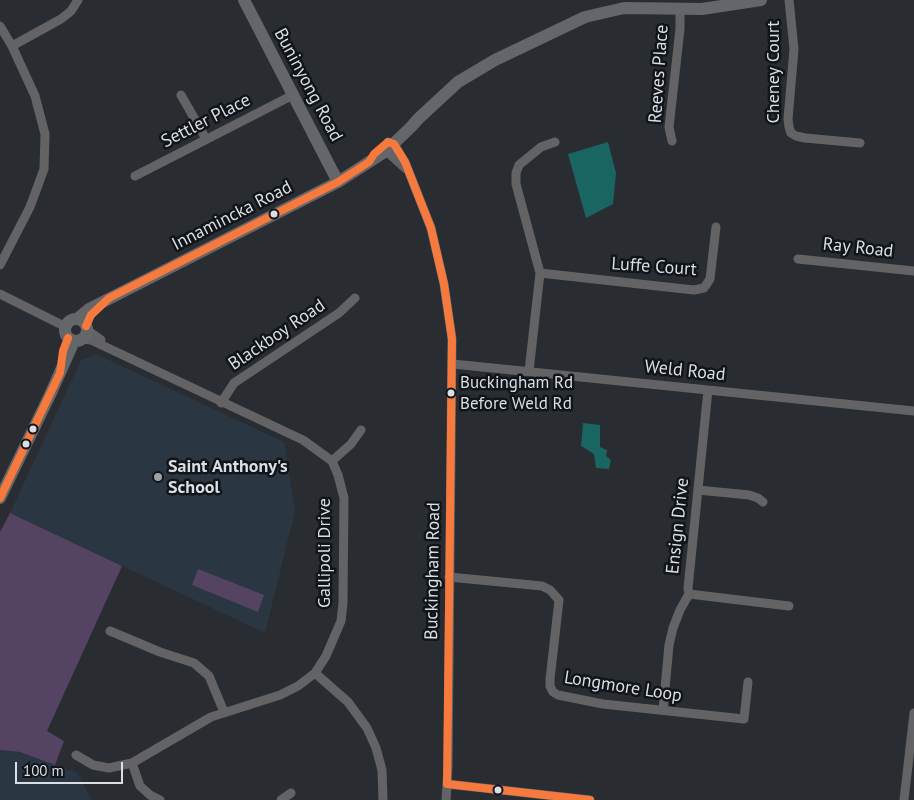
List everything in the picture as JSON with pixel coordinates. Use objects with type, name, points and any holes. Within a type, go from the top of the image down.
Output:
[{"type":"main road","name":"Buninyong Road","points":[[244,0],[327,159],[340,180]]},
{"type":"main road","name":"Innamincka Road","points":[[0,498],[60,373],[76,330],[109,298],[340,180],[368,162],[374,154],[389,145],[458,82],[477,70],[585,16],[624,8],[702,9],[761,0]]},
{"type":"street","points":[[12,46],[61,19],[71,12],[78,0]]},
{"type":"street","name":"Cheney Court","points":[[789,0],[794,49],[788,119],[791,132],[796,136],[804,138],[860,144]]},
{"type":"street","name":"Reeves Place","points":[[672,141],[670,128],[680,29],[680,9]]},
{"type":"street","points":[[0,26],[12,46],[35,96],[45,134],[44,169],[30,208],[0,265]]},
{"type":"street","points":[[181,95],[206,139]]},
{"type":"street","name":"Settler Place","points":[[135,176],[293,95]]},
{"type":"street","points":[[529,370],[540,273],[516,184],[516,174],[519,165],[541,147],[555,142]]},
{"type":"street","name":"Buckingham Road","points":[[389,145],[405,162],[406,170],[427,216],[440,262],[449,313],[453,364],[446,800]]},
{"type":"street","name":"Luffe Court","points":[[540,273],[694,290],[704,288],[710,279],[716,227]]},
{"type":"street","name":"Ray Road","points":[[798,259],[914,271]]},
{"type":"street","points":[[0,294],[221,403],[304,440],[332,461],[351,444],[361,430]]},
{"type":"street","name":"Blackboy Road","points":[[221,403],[234,383],[339,313],[355,298]]},
{"type":"street","name":"Weld Road","points":[[453,364],[529,370],[914,411]]},
{"type":"street","name":"Ensign Drive","points":[[708,390],[688,588],[689,594],[789,606]]},
{"type":"street","name":"Gallipoli Drive","points":[[76,755],[93,765],[109,768],[132,763],[193,727],[224,712],[280,695],[298,686],[314,673],[336,637],[344,603],[344,498],[332,461]]},
{"type":"street","points":[[698,490],[749,496],[758,498],[763,502]]},
{"type":"street","name":"Longmore Loop","points":[[449,577],[542,586],[550,590],[559,600],[550,686],[553,692],[564,697],[603,704],[744,719],[748,682]]},
{"type":"street","points":[[663,710],[669,644],[680,610],[689,594]]},
{"type":"street","points":[[110,631],[160,652],[194,663],[208,676],[224,712]]},
{"type":"street","points":[[314,673],[348,702],[367,728],[376,748],[382,770],[383,800]]},
{"type":"street","points":[[904,800],[914,713]]},
{"type":"street","points":[[132,763],[140,786],[150,795],[160,800]]},
{"type":"street","points":[[447,784],[544,798],[590,800]]},
{"type":"street","points":[[281,800],[291,793]]},
{"type":"shaded area","points":[[608,142],[616,173],[613,204],[586,218],[568,154]]},
{"type":"shaded area","name":"Saint Anthony's School","points":[[96,354],[284,442],[295,511],[265,633],[10,513],[81,360]]},
{"type":"shaded area","points":[[583,423],[600,425],[600,447],[607,450],[606,456],[611,460],[609,469],[596,468],[594,454],[581,446]]},
{"type":"shaded area","points":[[10,513],[122,566],[47,731],[64,741],[55,765],[20,752],[0,750],[0,532]]},
{"type":"shaded area","points":[[198,569],[264,595],[258,612],[192,585]]},
{"type":"shaded area","points":[[0,750],[20,752],[77,773],[92,800],[0,800]]},
{"type":"transit line","points":[[86,326],[91,315],[109,298],[338,182],[369,162],[374,154],[388,142],[394,144],[405,162],[431,228],[444,284],[452,339],[447,784]]},
{"type":"transit line","points":[[0,498],[60,373],[63,351],[68,338]]},
{"type":"transit line","points":[[447,784],[590,800]]},
{"type":"place","name":"Buckingham Rd Before Weld Rd","points":[[451,393]]},
{"type":"place","name":"Saint Anthony's School","points":[[158,477]]}]
